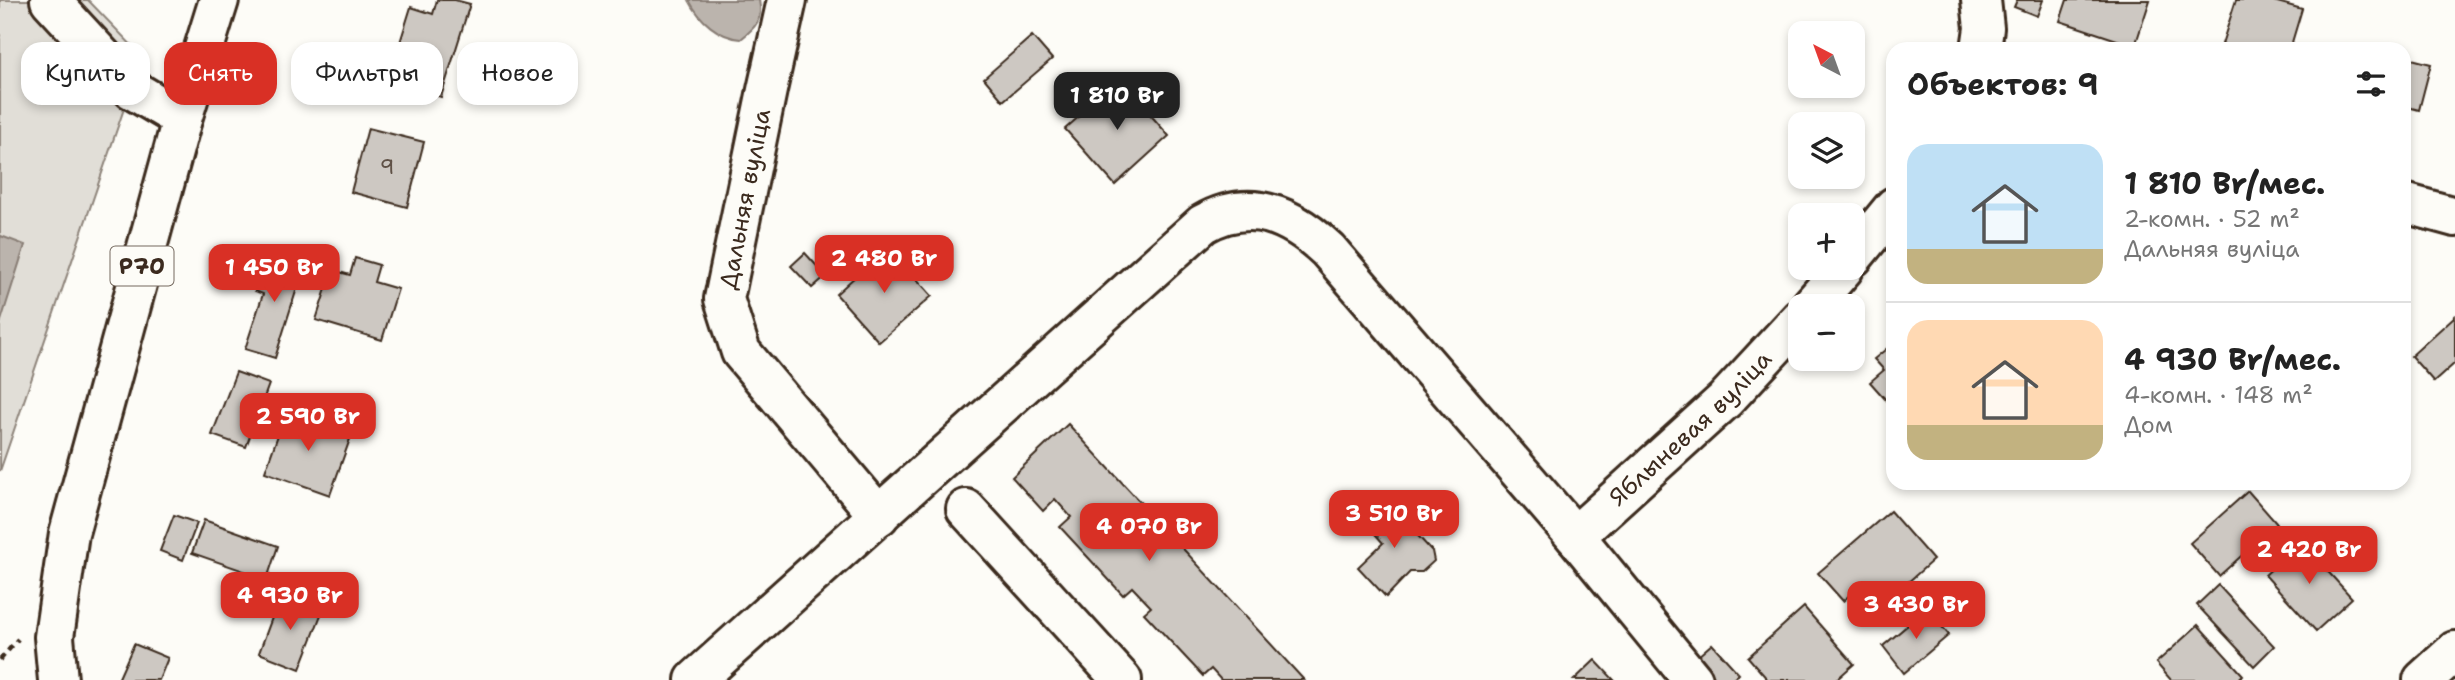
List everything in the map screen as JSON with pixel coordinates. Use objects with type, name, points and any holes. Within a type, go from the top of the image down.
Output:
[{"type":"street","points":[[50,0],[133,90],[183,119]]},
{"type":"street","name":"Р70","points":[[58,680],[54,637],[69,533],[183,119],[219,0]]},
{"type":"street","name":"Дальняя вуліца","points":[[788,0],[766,90],[724,299],[741,352],[878,516]]},
{"type":"street","points":[[1980,0],[1984,28],[1982,42]]},
{"type":"street","points":[[2411,205],[2455,217]]},
{"type":"street","points":[[695,680],[1203,224],[1219,215],[1242,210],[1269,213],[1312,236],[1328,250],[1575,536],[1693,680]]},
{"type":"street","points":[[1865,242],[1886,217]]},
{"type":"street","points":[[1821,294],[1834,280]]},
{"type":"street","name":"Яблыневая вуліца","points":[[1575,536],[1725,400],[1788,332]]},
{"type":"street","points":[[966,509],[1122,680]]},
{"type":"street","points":[[2423,680],[2455,651]]},
{"type":"shaded area","points":[[0,0],[88,0],[128,42],[21,42],[21,105],[125,105],[0,471]]},
{"type":"shaded area","points":[[689,0],[759,0],[759,18],[741,39],[733,38],[710,27]]},
{"type":"shaded area","points":[[1,236],[25,245],[0,324],[0,239]]},
{"type":"building","points":[[437,0],[455,0],[470,4],[443,91],[443,42],[400,42],[411,7],[433,14]]},
{"type":"building","points":[[2017,0],[2043,0],[2037,16],[2014,7]]},
{"type":"building","points":[[2067,0],[2150,0],[2136,42],[2123,42],[2060,21]]},
{"type":"building","points":[[2236,0],[2270,0],[2302,9],[2292,42],[2223,42]]},
{"type":"building","points":[[1032,36],[1052,59],[1003,101],[984,78]]},
{"type":"building","points":[[2411,59],[2431,64],[2419,110],[2411,108]]},
{"type":"building","points":[[1120,80],[1169,136],[1115,185],[1065,129]]},
{"type":"building","points":[[368,128],[424,142],[407,207],[351,192]]},
{"type":"building","points":[[888,247],[932,296],[879,342],[836,294]]},
{"type":"building","points":[[805,253],[826,276],[812,288],[791,266]]},
{"type":"building","points":[[267,254],[304,266],[275,358],[245,349],[263,294],[255,291]]},
{"type":"building","points":[[355,258],[379,265],[374,282],[398,289],[382,340],[316,320],[332,270],[350,275]]},
{"type":"building","points":[[2455,316],[2455,363],[2434,382],[2411,356]]},
{"type":"building","points":[[1886,349],[1886,400],[1870,382],[1884,370],[1874,359]]},
{"type":"building","points":[[236,372],[269,384],[246,447],[212,435]]},
{"type":"building","points":[[307,410],[330,419],[326,430],[350,439],[330,495],[265,472],[284,418],[302,425]]},
{"type":"building","points":[[1068,424],[1304,680],[1221,680],[1211,669],[1203,676],[1144,613],[1151,607],[1132,587],[1123,595],[1060,527],[1071,517],[1055,499],[1043,511],[1012,477]]},
{"type":"building","points":[[2248,491],[2277,524],[2219,576],[2190,543]]},
{"type":"building","points":[[1384,499],[1432,551],[1434,561],[1422,572],[1410,572],[1386,597],[1358,567],[1383,543],[1362,519]]},
{"type":"building","points":[[1890,511],[1933,560],[1879,608],[1860,586],[1843,601],[1818,573]]},
{"type":"building","points":[[174,515],[197,523],[183,560],[160,551]]},
{"type":"building","points":[[204,520],[278,546],[267,579],[192,553]]},
{"type":"building","points":[[2301,542],[2352,598],[2316,631],[2265,575]]},
{"type":"building","points":[[2218,585],[2274,646],[2254,666],[2197,605]]},
{"type":"building","points":[[280,596],[322,612],[300,669],[259,653]]},
{"type":"building","points":[[1804,607],[1854,664],[1836,680],[1768,680],[1748,657]]},
{"type":"building","points":[[1927,609],[1949,635],[1904,673],[1883,646]]},
{"type":"building","points":[[2198,625],[2243,675],[2237,680],[2171,680],[2156,663]]},
{"type":"building","points":[[134,644],[168,658],[159,680],[118,680]]},
{"type":"building","points":[[1712,644],[1739,674],[1732,680],[1704,680],[1690,663]]},
{"type":"building","points":[[1595,660],[1614,680],[1574,680]]}]
